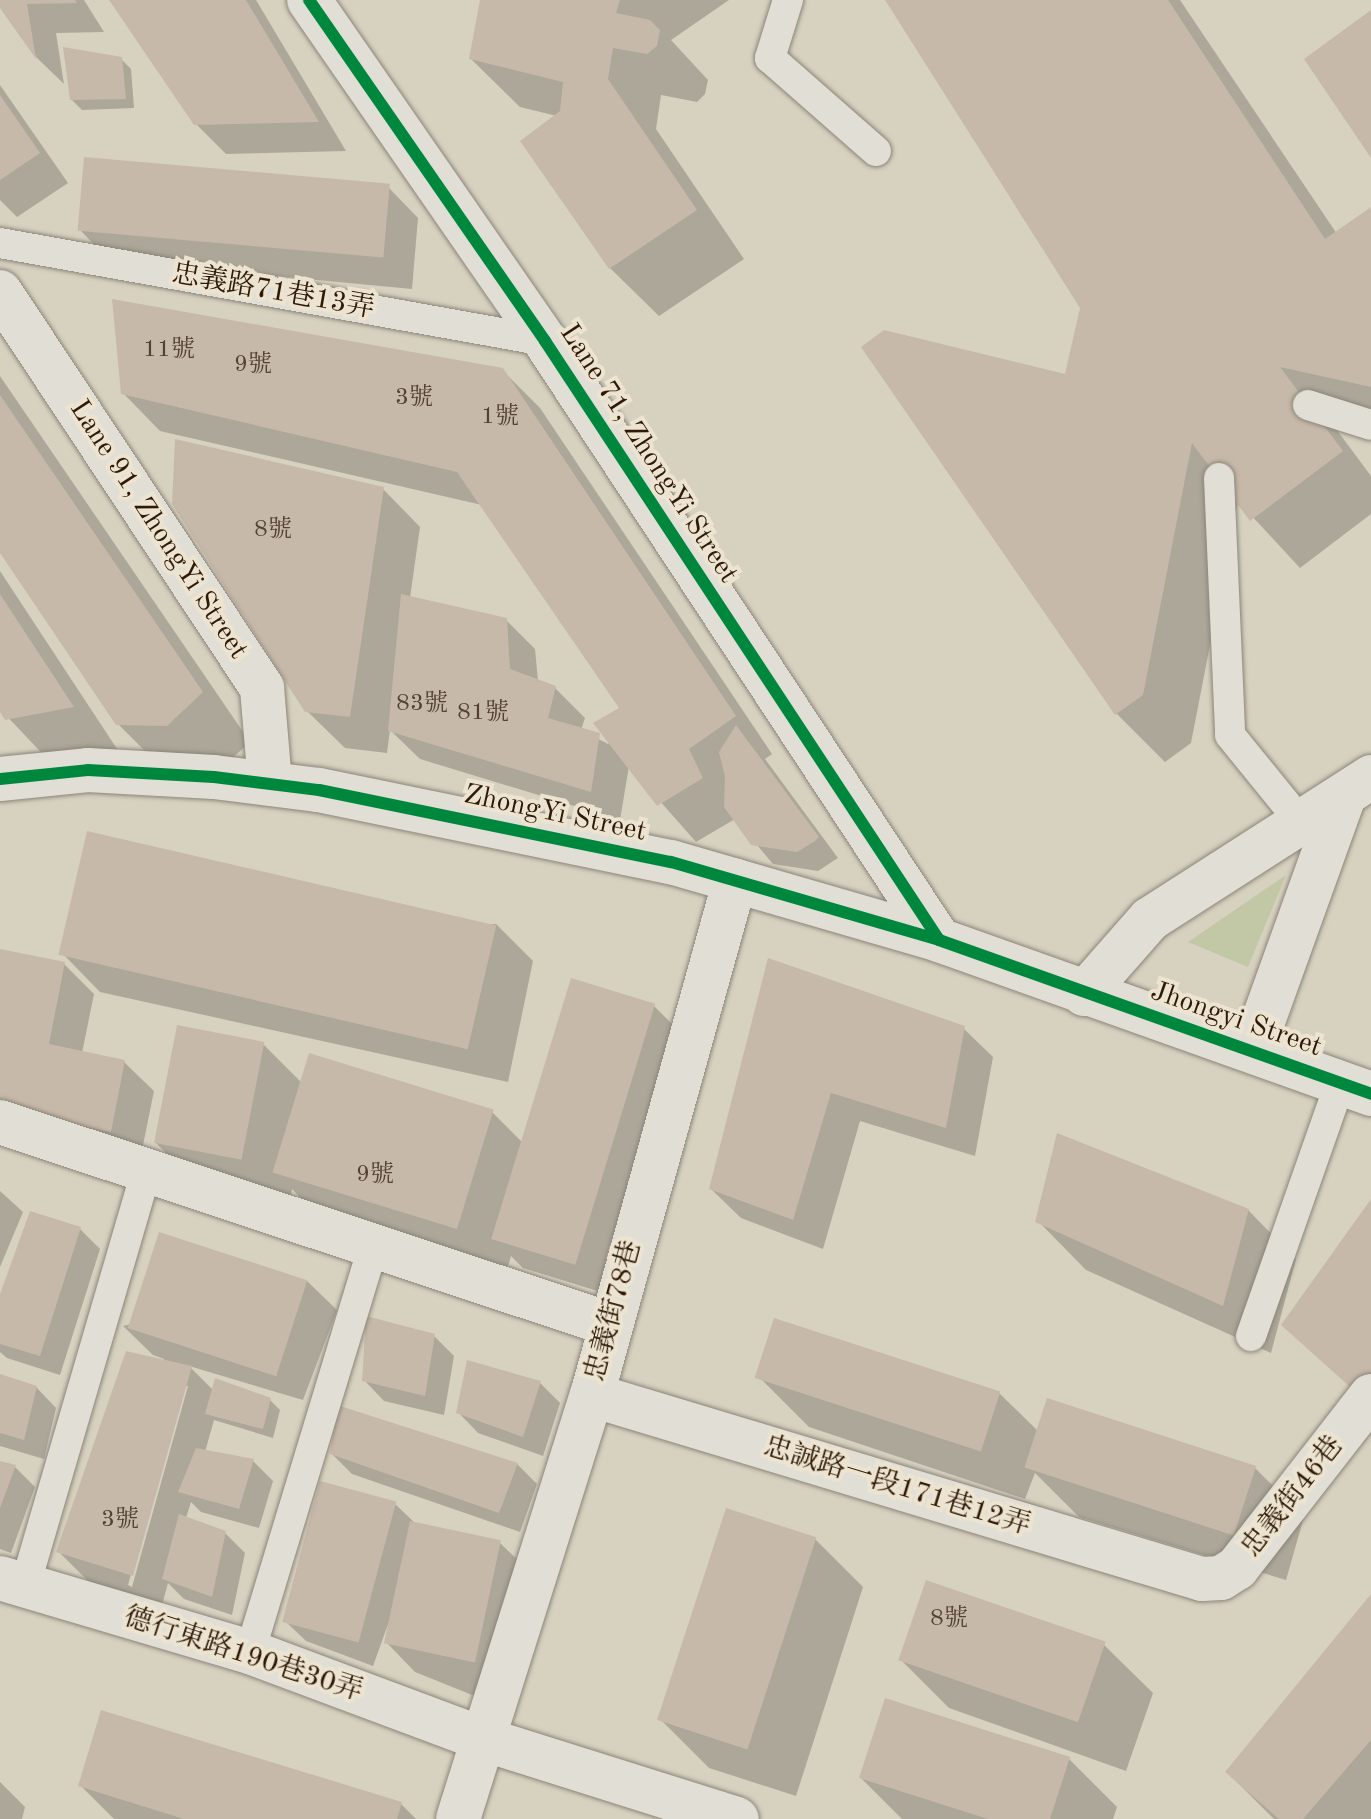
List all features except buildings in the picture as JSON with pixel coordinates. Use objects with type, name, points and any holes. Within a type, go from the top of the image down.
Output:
[{"type":"street","name":"Lane 71, ZhongYi Street","points":[[309,0],[545,341],[939,940]]},
{"type":"street","name":"Lane 91, ZhongYi Street","points":[[0,292],[262,688],[270,784]]},
{"type":"street","name":"ZhongYi Street","points":[[0,779],[88,770],[270,784],[641,856],[735,880],[939,940],[1084,994]]},
{"type":"street","points":[[1084,994],[1150,919],[1299,820],[1357,786]]},
{"type":"street","points":[[1253,1049],[1357,786]]},
{"type":"street","name":"忠義街78巷","points":[[458,1819],[592,1395],[609,1324],[735,880]]},
{"type":"street","name":"Jhongyi Street","points":[[1084,994],[1253,1049],[1356,1088]]},
{"type":"street","points":[[0,1122],[609,1324]]},
{"type":"street","name":"忠誠路一段171巷12弄","points":[[592,1395],[1202,1579]]},
{"type":"street","name":"忠義街46巷","points":[[1202,1579],[1221,1578],[1237,1568],[1371,1396]]},
{"type":"street","name":"德行東路190巷30弄","points":[[13,1582],[250,1652],[483,1739],[737,1819]]},
{"type":"lane","points":[[788,0],[770,58],[876,151]]},
{"type":"lane","name":"忠義路71巷13弄","points":[[0,243],[545,341]]},
{"type":"lane","points":[[1308,405],[1371,425]]},
{"type":"lane","points":[[1219,478],[1230,735],[1299,820]]},
{"type":"lane","points":[[1251,1336],[1356,1088]]},
{"type":"lane","points":[[13,1582],[146,1171]]},
{"type":"lane","points":[[250,1652],[374,1245]]},
{"type":"green space","points":[[1286,875],[1248,967],[1188,942]]},
{"type":"cycle path","points":[[309,0],[545,341],[939,940]]},
{"type":"cycle path","points":[[0,779],[88,770],[214,777],[319,790],[671,862],[939,940],[1371,1094]]}]
